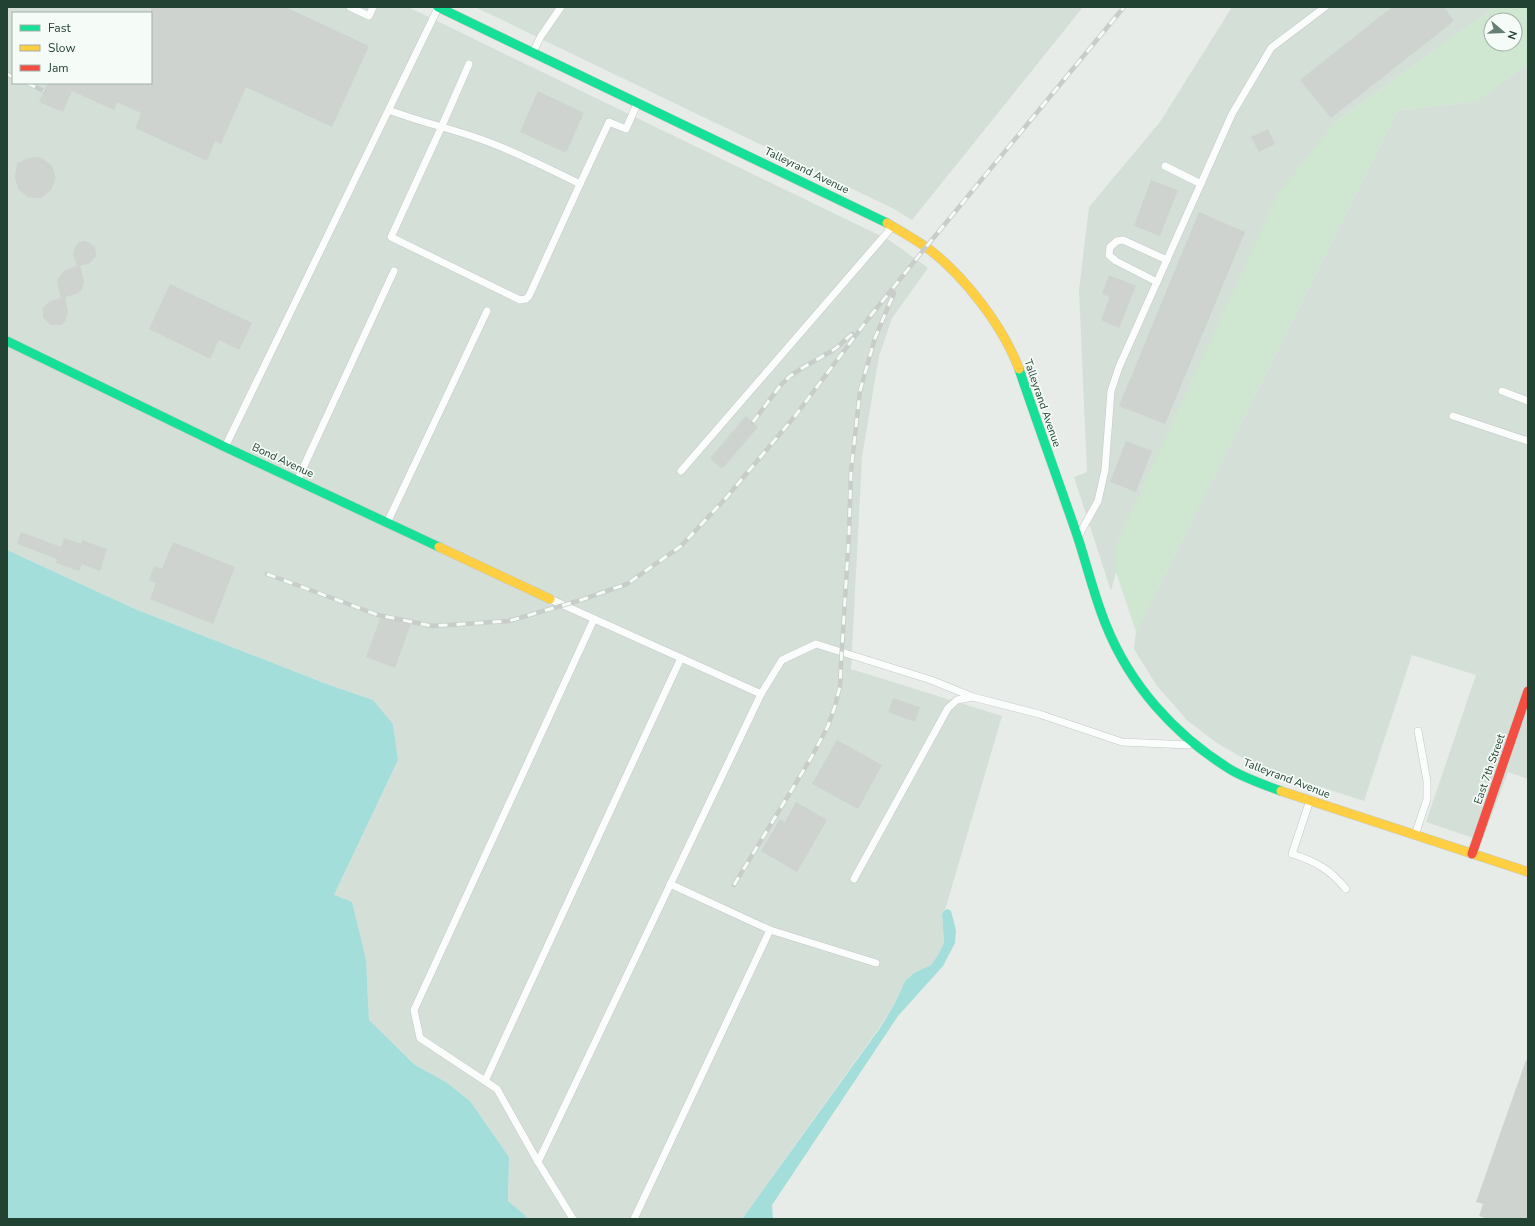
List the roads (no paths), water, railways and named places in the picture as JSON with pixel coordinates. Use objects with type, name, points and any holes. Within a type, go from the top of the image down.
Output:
[{"type":"street","name":"Talleyrand Avenue","points":[[438,7],[893,226],[926,247],[954,272],[970,289],[997,326],[1015,359],[1077,536],[1106,625],[1123,660],[1145,694],[1171,724],[1195,745],[1229,769],[1276,789],[1528,872]]},
{"type":"street","name":"Bond Avenue","points":[[7,340],[225,447],[550,599]]},
{"type":"street","name":"East 7th Street","points":[[1472,854],[1527,696]]},
{"type":"lane","points":[[350,7],[368,16],[373,7]]},
{"type":"lane","points":[[225,447],[438,7]]},
{"type":"lane","points":[[533,52],[541,36],[561,7]]},
{"type":"lane","points":[[1077,536],[1098,501],[1106,470],[1111,391],[1119,367],[1232,114],[1270,48],[1325,7]]},
{"type":"lane","points":[[469,64],[392,235],[392,238],[520,300],[526,299],[529,296],[609,122],[626,129],[638,102]]},
{"type":"lane","points":[[389,110],[441,128],[479,138],[513,152],[580,184]]},
{"type":"lane","points":[[1165,166],[1201,184]]},
{"type":"lane","points":[[681,471],[893,226]]},
{"type":"lane","points":[[1157,282],[1116,261],[1110,255],[1110,247],[1117,241],[1124,240],[1167,260]]},
{"type":"lane","points":[[297,481],[394,271]]},
{"type":"lane","points":[[387,523],[487,311]]},
{"type":"lane","points":[[1502,391],[1528,401]]},
{"type":"lane","points":[[1453,416],[1528,441]]},
{"type":"lane","points":[[550,599],[761,694]]},
{"type":"lane","points":[[573,1219],[538,1162],[497,1090],[420,1038],[414,1010],[594,619]]},
{"type":"lane","points":[[538,1162],[761,694],[782,660],[816,644],[931,680],[973,697],[1039,714],[1122,742],[1195,745]]},
{"type":"lane","points":[[485,1081],[681,658]]},
{"type":"lane","points":[[854,879],[948,708],[957,700],[973,697]]},
{"type":"lane","points":[[1415,835],[1427,799],[1427,781],[1418,731]]},
{"type":"lane","points":[[1310,800],[1292,854],[1301,856],[1325,868],[1335,876],[1346,889]]},
{"type":"lane","points":[[670,884],[770,930],[876,963]]},
{"type":"lane","points":[[634,1219],[770,930]]},
{"type":"water","points":[[7,550],[135,609],[324,683],[373,700],[393,724],[398,760],[334,895],[352,902],[366,960],[369,1020],[415,1065],[446,1082],[470,1101],[509,1157],[508,1201],[526,1216],[526,1219],[7,1219]]},
{"type":"water","points":[[948,909],[951,911],[956,930],[955,943],[943,966],[898,1016],[772,1205],[773,1219],[742,1219],[880,1028],[894,1005],[905,981],[914,973],[931,965],[938,955],[944,943],[942,914]]},
{"type":"railway","points":[[267,574],[378,615],[432,626],[509,621],[581,600],[627,584],[681,546],[726,498],[795,416],[868,319],[926,247],[1124,7]]},
{"type":"railway","points":[[7,74],[12,76]]},
{"type":"railway","points":[[29,84],[44,91]]},
{"type":"railway","points":[[734,885],[811,758],[828,726],[835,706],[840,686],[849,534],[851,471],[860,391],[875,338],[894,293]]},
{"type":"railway","points":[[753,422],[780,386],[790,376],[835,349],[852,334]]}]
